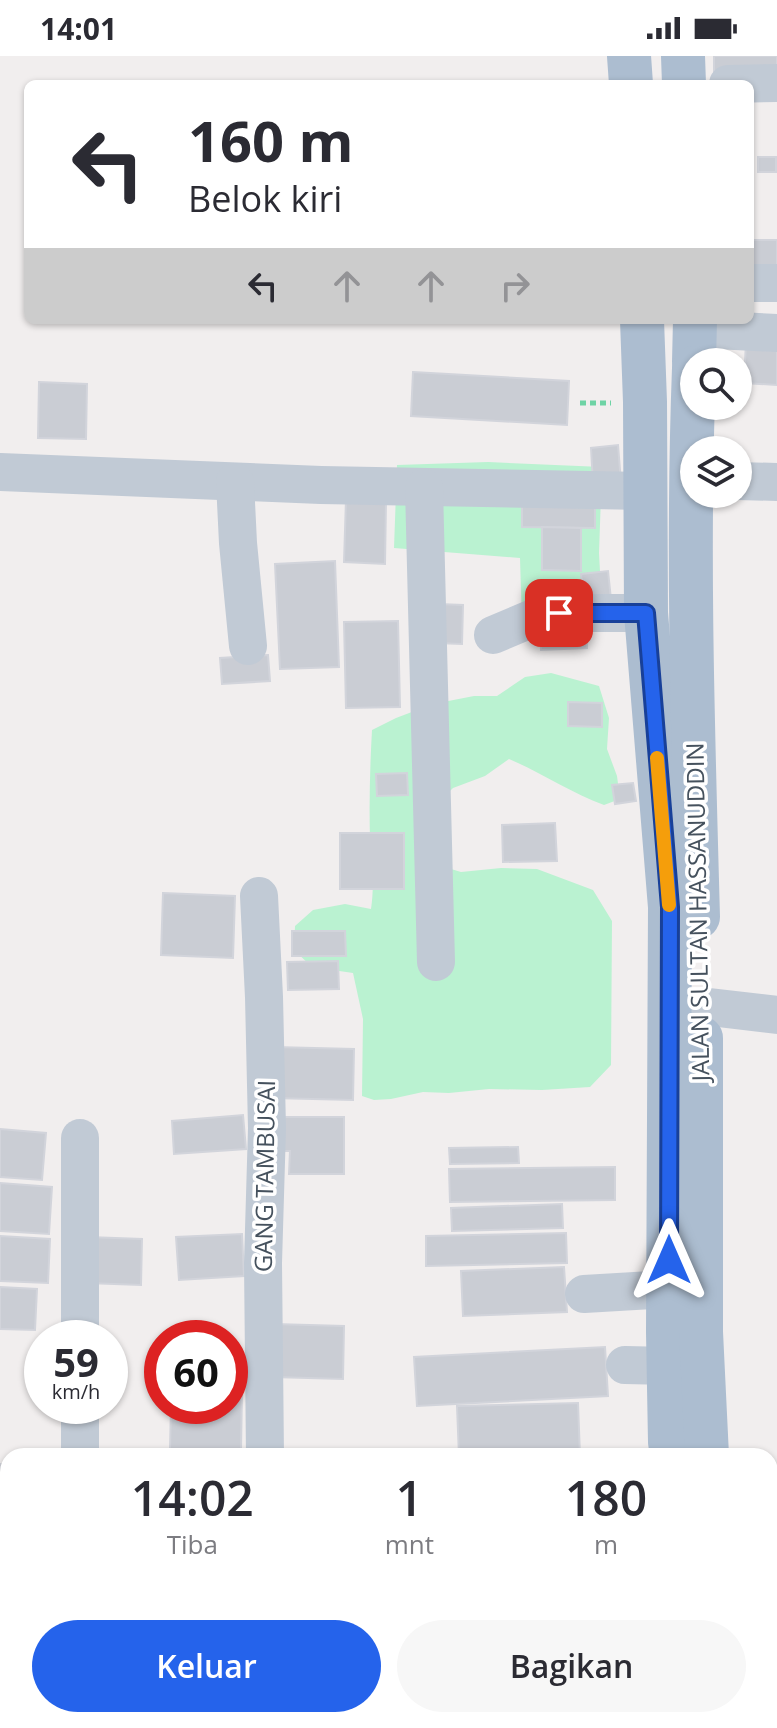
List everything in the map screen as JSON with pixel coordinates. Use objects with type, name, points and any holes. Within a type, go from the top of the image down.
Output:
[{"type":"main road","points":[[629,56],[631,80]]},
{"type":"main road","points":[[683,56],[684,80]]},
{"type":"main road","name":"JALAN SULTAN HASSANUDDIN","points":[[642,324],[646,613],[670,659],[701,1006],[701,1332],[707,1448]]},
{"type":"main road","name":"JALAN SULTAN HASSANUDDIN","points":[[693,436],[695,345]]},
{"type":"main road","name":"JALAN SULTAN HASSANUDDIN","points":[[672,1448],[669,1366],[670,659],[689,508]]},
{"type":"street","points":[[754,83],[777,83]]},
{"type":"street","points":[[754,283],[777,283]]},
{"type":"street","points":[[695,345],[777,333]]},
{"type":"street","points":[[0,472],[424,488],[645,491]]},
{"type":"street","points":[[752,481],[777,482]]},
{"type":"street","points":[[235,482],[248,646]]},
{"type":"street","points":[[424,488],[436,962]]},
{"type":"street","points":[[493,635],[538,616],[559,613],[646,613]]},
{"type":"street","name":"GANG TAMBUSAI","points":[[259,896],[267,1128],[263,1263],[265,1448]]},
{"type":"street","points":[[701,1006],[777,1015]]},
{"type":"street","points":[[80,1138],[80,1320]]},
{"type":"street","points":[[584,1294],[669,1289]]},
{"type":"street","points":[[625,1365],[669,1366]]},
{"type":"street","points":[[80,1424],[80,1448]]},
{"type":"green space","points":[[488,462],[602,467],[599,553],[603,628],[522,624],[520,558],[394,548],[397,465]]},
{"type":"green space","points":[[551,673],[599,686],[609,718],[607,749],[617,776],[620,799],[604,805],[509,759],[485,776],[453,788],[445,796],[441,866],[461,872],[501,868],[537,869],[593,890],[612,921],[611,1065],[590,1087],[423,1092],[374,1100],[362,1096],[363,1019],[353,973],[312,967],[294,950],[295,926],[313,910],[345,904],[371,909],[372,730],[433,704],[474,696],[497,696],[525,677]]},
{"type":"building","points":[[714,56],[777,56],[777,76],[714,74]]},
{"type":"building","points":[[758,157],[776,157],[776,172],[758,172]]},
{"type":"building","points":[[754,240],[777,240],[777,265],[754,266]]},
{"type":"building","points":[[746,341],[777,343],[777,385],[752,383],[752,348],[746,348]]},
{"type":"building","points":[[413,372],[569,381],[567,425],[411,416]]},
{"type":"building","points":[[39,382],[87,384],[86,439],[38,438]]},
{"type":"building","points":[[618,445],[621,482],[593,484],[591,448]]},
{"type":"building","points":[[346,499],[386,501],[385,564],[344,562]]},
{"type":"building","points":[[522,505],[595,506],[595,528],[522,527]]},
{"type":"building","points":[[542,527],[581,528],[581,571],[542,570]]},
{"type":"building","points":[[335,561],[339,667],[280,669],[275,564]]},
{"type":"building","points":[[608,571],[611,599],[584,602],[581,574]]},
{"type":"building","points":[[438,604],[463,605],[462,644],[436,643]]},
{"type":"building","points":[[398,621],[400,707],[346,708],[344,622]]},
{"type":"building","points":[[586,622],[587,648],[541,650],[540,625]]},
{"type":"building","points":[[268,655],[270,681],[222,684],[220,658]]},
{"type":"building","points":[[568,702],[602,703],[602,727],[568,726]]},
{"type":"building","points":[[407,773],[408,795],[377,796],[376,774]]},
{"type":"building","points":[[633,783],[636,801],[615,804],[612,785]]},
{"type":"building","points":[[555,823],[557,861],[503,862],[502,825]]},
{"type":"building","points":[[340,833],[404,833],[404,889],[340,889]]},
{"type":"building","points":[[163,893],[235,896],[233,958],[161,955]]},
{"type":"building","points":[[292,931],[345,931],[346,956],[292,956]]},
{"type":"building","points":[[338,961],[339,989],[288,990],[287,962]]},
{"type":"building","points":[[274,1047],[354,1049],[353,1100],[272,1098]]},
{"type":"building","points":[[243,1115],[246,1149],[174,1154],[172,1121]]},
{"type":"building","points":[[274,1117],[344,1117],[344,1174],[289,1174],[290,1151],[275,1151]]},
{"type":"building","points":[[0,1129],[46,1133],[42,1180],[0,1177]]},
{"type":"building","points":[[518,1147],[519,1163],[450,1164],[449,1148]]},
{"type":"building","points":[[615,1167],[615,1200],[450,1202],[449,1169]]},
{"type":"building","points":[[0,1183],[52,1187],[49,1234],[0,1231]]},
{"type":"building","points":[[562,1204],[563,1228],[452,1231],[451,1208]]},
{"type":"building","points":[[566,1233],[567,1263],[426,1266],[426,1236]]},
{"type":"building","points":[[242,1234],[244,1276],[179,1280],[176,1237]]},
{"type":"building","points":[[0,1236],[50,1239],[48,1283],[0,1281]]},
{"type":"building","points":[[88,1237],[142,1239],[141,1285],[87,1283]]},
{"type":"building","points":[[564,1267],[567,1312],[463,1316],[461,1271]]},
{"type":"building","points":[[0,1287],[37,1289],[35,1320],[24,1320],[24,1330],[0,1329]]},
{"type":"building","points":[[274,1324],[344,1326],[343,1379],[273,1377]]},
{"type":"building","points":[[605,1347],[608,1396],[417,1406],[414,1357]]},
{"type":"building","points":[[578,1403],[580,1448],[459,1448],[457,1406]]},
{"type":"building","points":[[171,1424],[241,1424],[241,1448],[170,1448]]},
{"type":"slow traffic","points":[[657,758],[669,905]]},
{"type":"route","points":[[559,613],[646,613],[670,907],[669,1260]]}]
